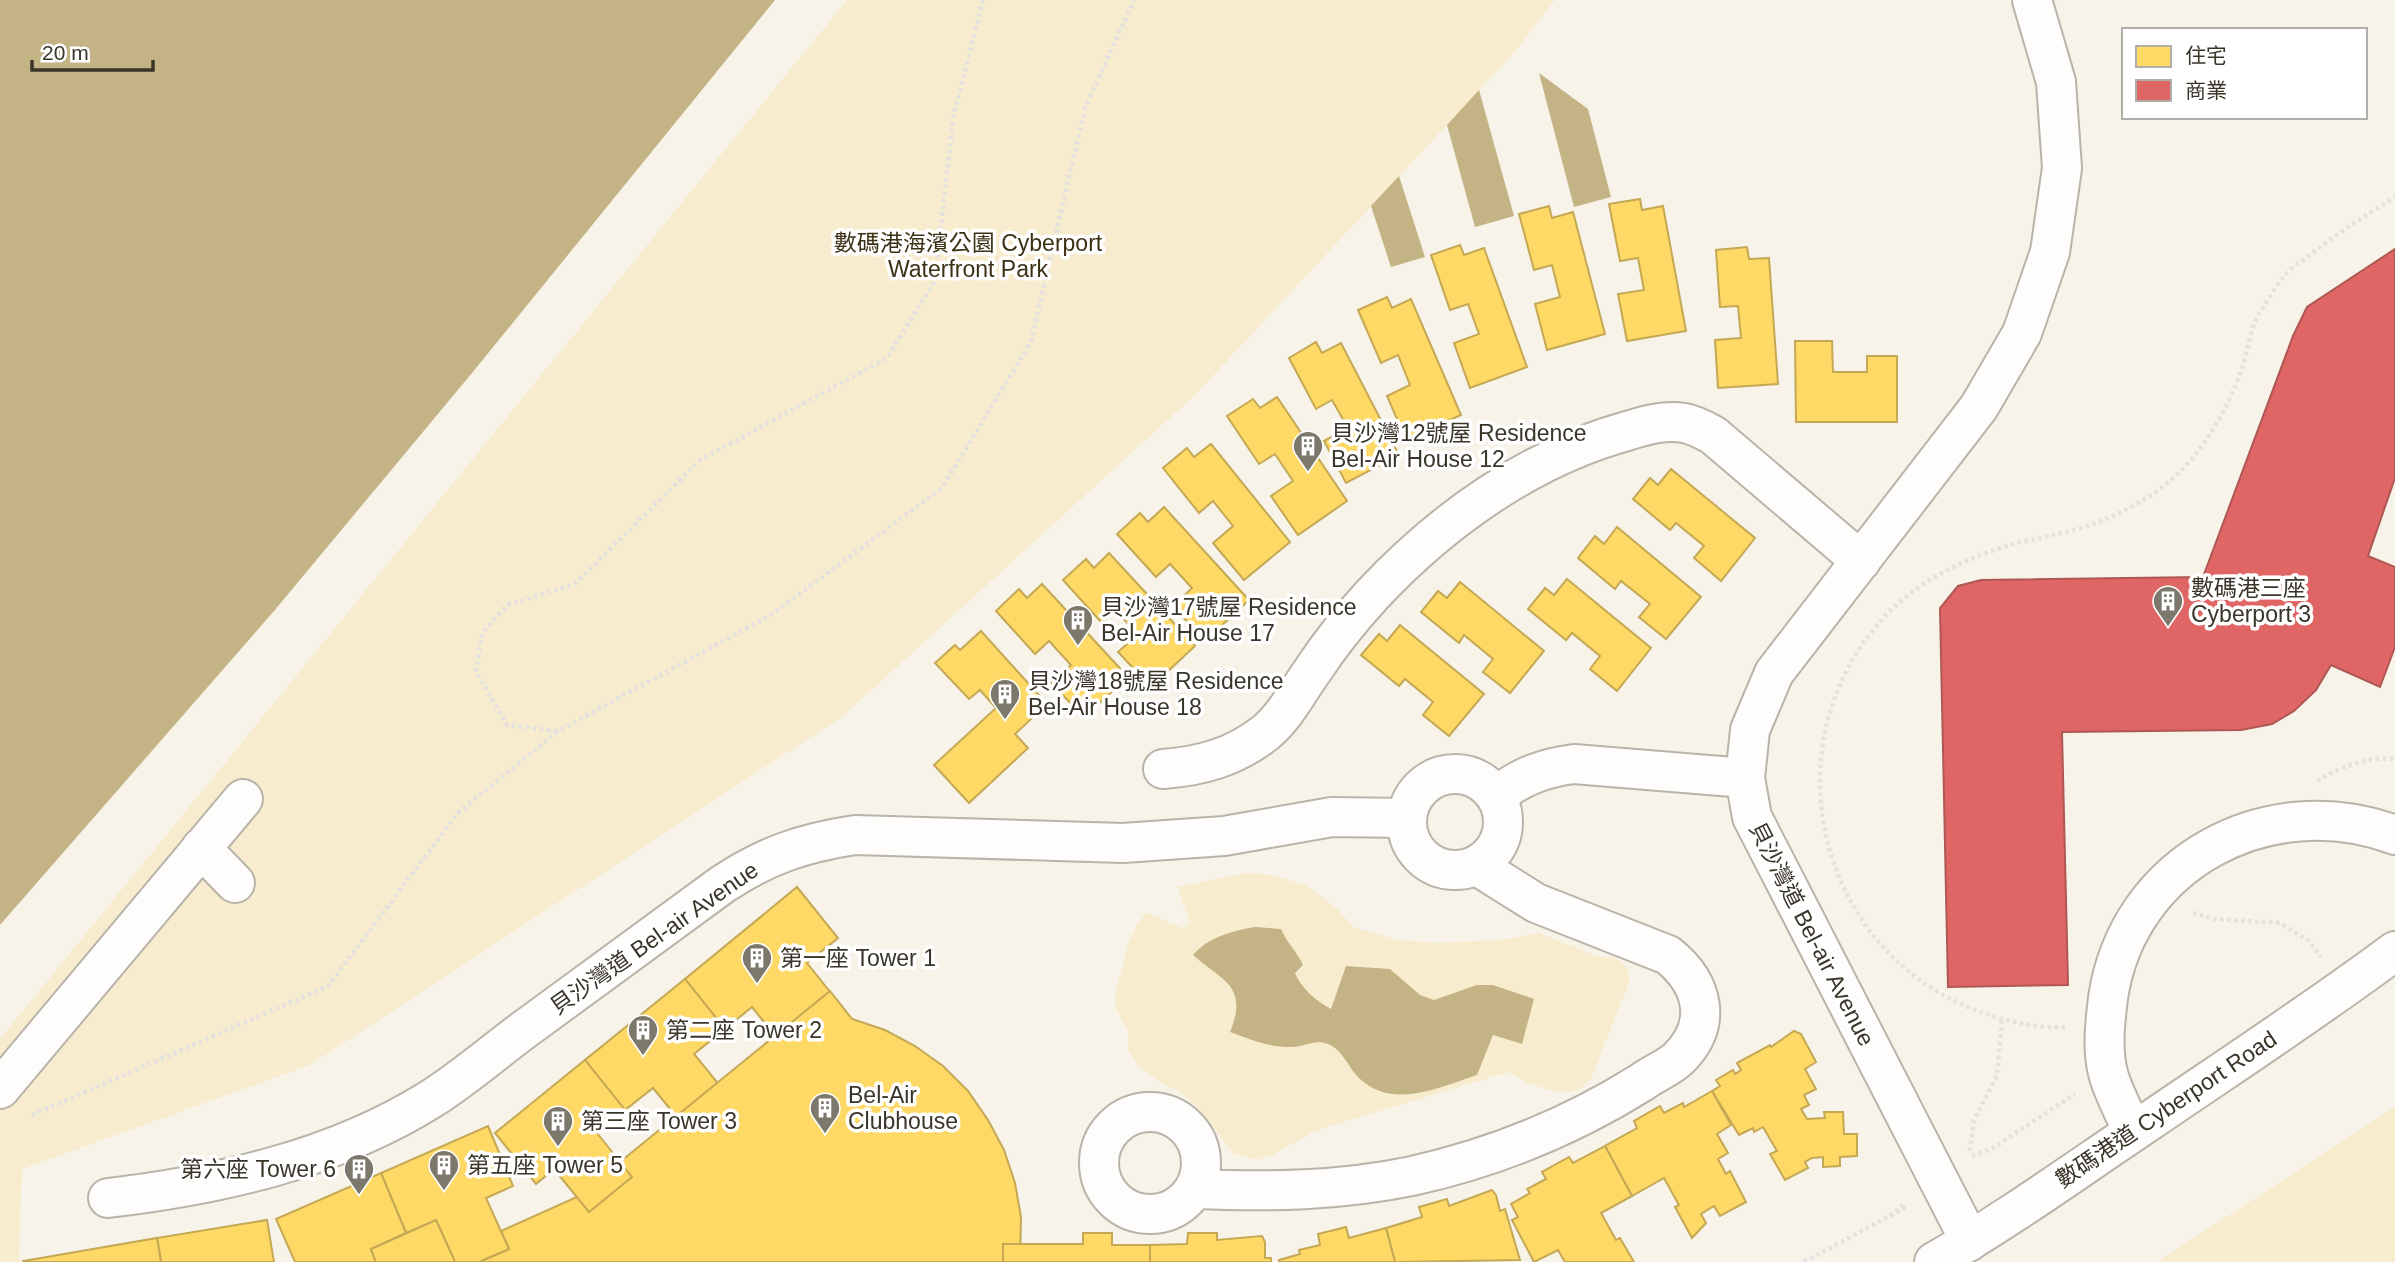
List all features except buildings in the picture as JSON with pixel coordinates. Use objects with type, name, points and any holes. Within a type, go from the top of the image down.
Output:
[{"type":"street","name":"貝沙灣道 Bel-air Avenue","points":[[1970,1241],[1752,817],[1745,778],[1750,730],[1774,673],[1979,407],[2022,333],[2050,252],[2062,168],[2056,82],[2032,0]]},
{"type":"street","points":[[1163,769],[1191,767],[1218,760],[1244,748],[1267,731],[1287,711],[1312,670],[1341,631],[1408,561],[1481,500],[1521,475],[1607,436],[1661,423],[1684,423],[1699,427],[1713,435],[1861,561]]},
{"type":"street","points":[[1496,796],[1532,772],[1574,764],[1745,778]]},
{"type":"street","points":[[1458,774],[1486,785],[1496,796],[1502,819],[1499,842],[1490,856],[1476,866],[1460,870],[1444,869],[1428,862],[1416,850],[1408,835],[1407,818],[1410,803],[1418,790],[1443,775],[1458,774]]},
{"type":"street","points":[[0,1089],[243,799]]},
{"type":"street","name":"貝沙灣道 Bel-air Avenue","points":[[108,1198],[176,1190],[242,1176],[308,1156],[370,1130],[431,1099],[723,884],[752,865],[785,850],[855,835],[1123,843],[1224,836],[1332,817],[1407,818]]},
{"type":"street","points":[[2133,1132],[2108,1072],[2104,1024],[2111,976],[2129,931],[2157,891],[2202,853],[2234,836],[2279,822],[2334,820],[2395,835]]},
{"type":"street","points":[[201,848],[235,883]]},
{"type":"street","points":[[1195,1189],[1268,1192],[1340,1188],[1436,1170],[1483,1157],[1551,1131],[1616,1098],[1677,1059],[1690,1043],[1699,1025],[1700,1004],[1695,984],[1684,967],[1668,955],[1536,903],[1476,866]]},
{"type":"street","name":"數碼港道 Cyberport Road","points":[[1934,1262],[1970,1241],[2133,1132],[2344,989],[2395,951]]},
{"type":"path","points":[[558,731],[507,725],[476,671],[482,633],[507,605],[575,584],[701,460],[887,358],[935,281],[953,118],[983,0]]},
{"type":"path","points":[[25,1118],[328,986],[459,812],[558,731],[771,615],[942,488],[1031,342],[1085,108],[1134,0]]},
{"type":"path","points":[[2104,1024],[2053,1028],[2002,1020],[1954,1002],[1911,975],[1874,939],[1846,895],[1827,847],[1819,796],[1822,745],[1835,695],[1867,640],[1892,610],[1932,578],[1978,555],[2066,533],[2124,512],[2175,476],[2215,429],[2241,372],[2256,319],[2287,273],[2330,238],[2395,197]]},
{"type":"path","points":[[2157,891],[2184,910],[2215,919],[2280,923],[2309,941],[2344,989]]},
{"type":"path","points":[[2002,1020],[1997,1076],[1974,1120],[1969,1157],[1991,1149],[2108,1072]]},
{"type":"path","points":[[1804,1262],[1890,1216]]},
{"type":"green space","name":"數碼港海濱公園 Cyberport Waterfront Park","points":[[847,0],[1555,0],[1513,54],[1195,395],[843,716],[310,1065],[22,1169],[19,1262],[0,1262],[0,1039]]},
{"type":"green space","points":[[1245,873],[1271,875],[1304,884],[1333,905],[1355,928],[1399,940],[1438,943],[1501,940],[1539,933],[1599,957],[1616,958],[1627,968],[1630,980],[1591,1079],[1577,1091],[1556,1092],[1529,1084],[1509,1072],[1333,1125],[1258,1160],[1234,1154],[1194,1104],[1179,1091],[1159,1082],[1138,1066],[1128,1049],[1128,1032],[1115,1006],[1115,993],[1128,945],[1146,913],[1183,928],[1190,922],[1177,887]]},
{"type":"green space","points":[[2395,1107],[2395,1262],[2157,1262]]},
{"type":"shaded area","points":[[0,0],[775,0],[472,373],[274,611],[0,925]]},
{"type":"shaded area","points":[[1539,73],[1588,109],[1611,197],[1574,207]]},
{"type":"shaded area","points":[[1479,90],[1514,216],[1475,227],[1447,125]]},
{"type":"shaded area","points":[[1399,176],[1425,257],[1391,267],[1371,206]]},
{"type":"shaded area","points":[[1255,927],[1281,929],[1303,965],[1295,973],[1301,984],[1331,1009],[1346,966],[1390,969],[1420,995],[1434,1000],[1477,985],[1493,985],[1534,999],[1522,1044],[1493,1035],[1477,1075],[1433,1090],[1402,1095],[1373,1088],[1360,1079],[1342,1055],[1328,1044],[1319,1042],[1284,1047],[1230,1032],[1235,1016],[1234,994],[1222,978],[1193,955],[1221,936]]},
{"type":"place","name":"貝沙灣12號屋 Residence Bel-Air House 12","points":[[1308,473]]},
{"type":"place","name":"數碼港三座 Cyberport 3","points":[[2168,628]]},
{"type":"place","name":"貝沙灣17號屋 Residence Bel-Air House 17","points":[[1078,647]]},
{"type":"place","name":"貝沙灣18號屋 Residence Bel-Air House 18","points":[[1005,721]]},
{"type":"place","name":"第一座 Tower 1","points":[[757,985]]},
{"type":"place","name":"第二座 Tower 2","points":[[643,1057]]},
{"type":"place","name":"Bel-Air Clubhouse","points":[[825,1135]]},
{"type":"place","name":"第三座 Tower 3","points":[[558,1148]]},
{"type":"place","name":"第五座 Tower 5","points":[[444,1192]]},
{"type":"place","name":"第六座 Tower 6","points":[[359,1196]]}]
